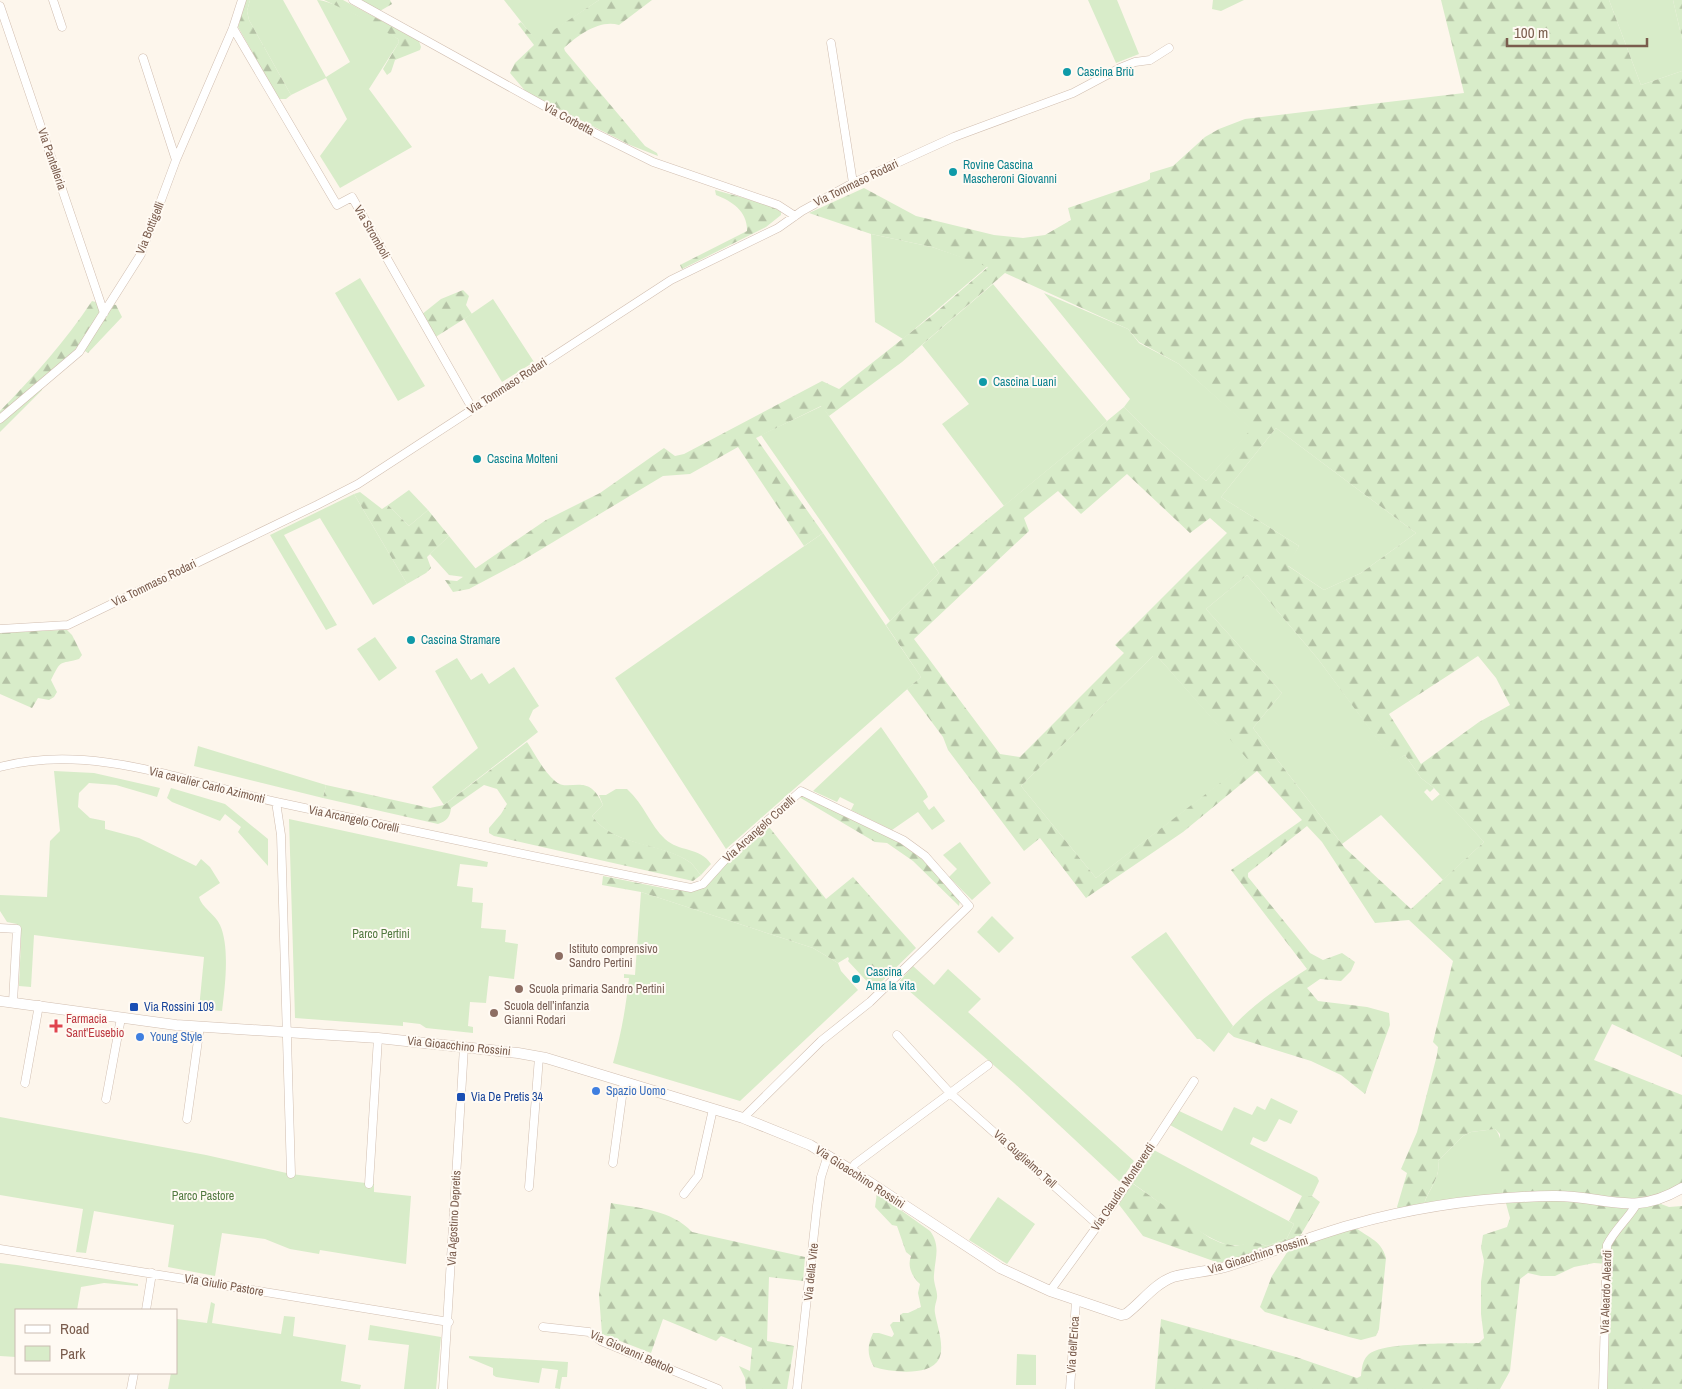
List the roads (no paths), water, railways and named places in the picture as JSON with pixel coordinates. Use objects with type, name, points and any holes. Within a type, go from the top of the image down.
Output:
[{"type":"street","points":[[52,0],[62,27]]},
{"type":"street","name":"Via Bottigelli","points":[[0,419],[78,352],[141,254],[176,160],[233,28],[242,0]]},
{"type":"street","name":"Via Corbetta","points":[[353,0],[568,119],[653,162],[778,205],[795,216]]},
{"type":"street","name":"Via Pantelleria","points":[[0,6],[104,313]]},
{"type":"street","name":"Via Stromboli","points":[[233,28],[337,205],[352,197],[472,408]]},
{"type":"street","points":[[831,43],[853,184]]},
{"type":"street","name":"Via Tommaso Rodari","points":[[0,629],[68,625],[358,484],[472,408],[672,280],[778,228],[795,216],[853,184],[954,137],[1073,94],[1120,68],[1135,62],[1150,60],[1169,48]]},
{"type":"street","points":[[143,58],[176,160]]},
{"type":"street","name":"Via cavalier Carlo Azimonti","points":[[0,767],[24,761],[51,759],[102,763],[140,768],[276,802],[281,841],[285,1032]]},
{"type":"street","name":"Via Arcangelo Corelli","points":[[276,802],[691,888],[703,884],[731,853],[801,791],[903,840],[925,856],[969,906],[870,1002],[821,1041],[743,1118]]},
{"type":"street","points":[[0,928],[17,929],[14,1002]]},
{"type":"street","name":"Via Gioacchino Rossini","points":[[0,1002],[39,1005],[121,1018],[200,1026],[378,1038],[539,1057],[743,1118],[828,1155],[988,1261],[1050,1291],[1117,1314],[1126,1314],[1153,1289],[1172,1278],[1224,1268],[1352,1225],[1435,1208],[1553,1196],[1636,1205],[1682,1188]]},
{"type":"street","points":[[25,1083],[39,1005]]},
{"type":"street","points":[[106,1099],[121,1018]]},
{"type":"street","points":[[187,1119],[200,1026]]},
{"type":"street","points":[[285,1032],[291,1174]]},
{"type":"street","name":"Via Guglielmo Tell","points":[[897,1035],[951,1094],[1098,1225]]},
{"type":"street","points":[[369,1184],[378,1038]]},
{"type":"street","name":"Via Agostino Depretis","points":[[443,1389],[449,1322],[464,1047]]},
{"type":"street","points":[[529,1187],[539,1057]]},
{"type":"street","points":[[851,1170],[855,1164],[988,1065]]},
{"type":"street","name":"Via Claudio Monteverdi","points":[[1050,1291],[1098,1225],[1194,1080]]},
{"type":"street","points":[[613,1163],[624,1082]]},
{"type":"street","points":[[684,1194],[698,1176],[713,1108]]},
{"type":"street","name":"Via della Vite","points":[[796,1389],[817,1206],[821,1177],[828,1155]]},
{"type":"street","name":"Via Aleardo Aleardi","points":[[1603,1389],[1607,1245],[1616,1228],[1630,1215],[1636,1205]]},
{"type":"street","name":"Via Giulio Pastore","points":[[0,1249],[449,1322]]},
{"type":"street","points":[[146,1309],[152,1273]]},
{"type":"street","name":"Via dell'Erica","points":[[1070,1389],[1076,1301]]},
{"type":"street","name":"Via Giovanni Bettolo","points":[[543,1328],[589,1332],[601,1341],[718,1389]]},
{"type":"street","points":[[131,1389],[134,1374]]},
{"type":"place","name":"Cascina Briù","points":[[1067,72]]},
{"type":"place","name":"Rovine Cascina Mascheroni Giovanni","points":[[953,172]]},
{"type":"place","name":"Cascina Luani","points":[[983,382]]},
{"type":"place","name":"Cascina Molteni","points":[[477,459]]},
{"type":"place","name":"Cascina Stramare","points":[[411,640]]},
{"type":"place","name":"Istituto comprensivo Sandro Pertini","points":[[559,956]]},
{"type":"place","name":"Cascina Ama la vita","points":[[856,979]]},
{"type":"place","name":"Scuola primaria Sandro Pertini","points":[[519,989]]},
{"type":"place","name":"Via Rossini 109","points":[[134,1007]]},
{"type":"place","name":"Scuola dell’infanzia Gianni Rodari","points":[[494,1013]]},
{"type":"place","name":"Farmacia Sant'Eusebio","points":[[56,1026]]},
{"type":"place","name":"Young Style","points":[[140,1037]]},
{"type":"place","name":"Spazio Uomo","points":[[596,1091]]},
{"type":"place","name":"Via De Pretis 34","points":[[461,1097]]},
{"type":"park label","name":"Parco Pertini","points":[[381,934]]},
{"type":"park label","name":"Parco Pastore","points":[[203,1196]]}]
